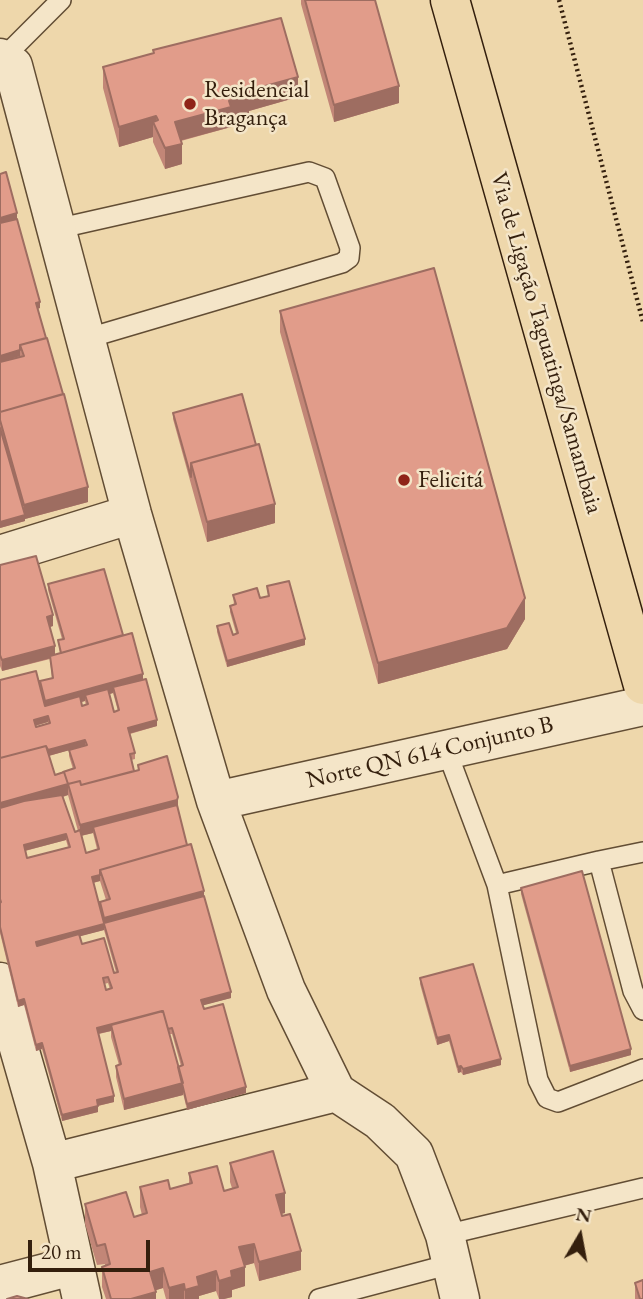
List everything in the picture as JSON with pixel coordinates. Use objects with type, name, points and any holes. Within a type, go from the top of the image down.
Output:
[{"type":"main road","name":"Via de Ligação Taguatinga/Samambaia","points":[[450,0],[643,685]]},
{"type":"street","points":[[1,58],[13,66],[132,514],[216,802],[286,990],[336,1092],[380,1121],[414,1154],[452,1266]]},
{"type":"street","points":[[0,555],[132,514]]},
{"type":"street","name":"Norte QN 614 Conjunto B","points":[[216,802],[446,748],[643,706]]},
{"type":"street","points":[[0,982],[52,1163],[77,1282],[0,1285]]},
{"type":"street","points":[[52,1163],[336,1092]]},
{"type":"lane","points":[[1,58],[61,0]]},
{"type":"lane","points":[[56,229],[309,172],[325,178],[351,248],[349,258],[342,263],[85,339]]},
{"type":"lane","points":[[446,748],[497,885],[538,1080],[547,1098],[558,1102],[643,1069]]},
{"type":"lane","points":[[497,885],[643,852]]},
{"type":"lane","points":[[599,861],[633,991],[643,1010]]},
{"type":"lane","points":[[319,1299],[452,1266],[643,1188]]},
{"type":"path","points":[[559,0],[643,322]]},
{"type":"building","points":[[305,0],[375,0],[399,86],[334,105]]},
{"type":"building","name":"Residencial Bragança","points":[[281,18],[298,77],[247,91],[249,95],[229,101],[231,107],[175,122],[182,144],[165,148],[153,122],[158,120],[156,116],[119,127],[103,67],[154,53],[153,50]]},
{"type":"building","points":[[6,172],[17,213],[0,218],[0,174]]},
{"type":"building","points":[[17,219],[40,302],[36,303],[46,338],[20,345],[20,350],[0,356],[0,223]]},
{"type":"building","name":"Felicitá","points":[[434,268],[525,598],[507,628],[378,663],[280,311]]},
{"type":"building","points":[[47,338],[63,394],[0,412],[0,362],[24,356],[20,345]]},
{"type":"building","points":[[64,394],[88,487],[24,505],[0,412]]},
{"type":"building","points":[[242,394],[256,445],[191,463],[191,477],[173,413]]},
{"type":"building","points":[[0,428],[25,515],[0,522]]},
{"type":"building","points":[[259,444],[275,504],[207,522],[191,463]]},
{"type":"building","points":[[36,556],[53,615],[47,617],[55,646],[2,660],[0,565]]},
{"type":"building","points":[[104,569],[123,635],[61,653],[58,640],[64,639],[48,584]]},
{"type":"building","points":[[289,581],[305,639],[227,661],[217,626],[229,623],[233,635],[238,633],[230,606],[236,604],[233,595],[257,588],[260,598],[269,596],[267,586]]},
{"type":"building","points":[[132,633],[143,674],[45,701],[40,681],[53,678],[50,656]]},
{"type":"building","points":[[36,671],[45,706],[80,696],[82,706],[88,704],[85,695],[108,689],[114,712],[119,710],[113,687],[146,679],[157,720],[128,728],[135,753],[130,754],[134,771],[81,785],[80,781],[68,784],[63,772],[75,768],[69,750],[87,745],[85,740],[48,750],[46,746],[0,758],[0,680]],"holes":[[[48,716],[50,723],[36,727],[34,720]]]},
{"type":"building","points":[[46,746],[55,775],[64,772],[68,784],[0,803],[0,758]]},
{"type":"building","points":[[167,756],[178,797],[177,800],[80,825],[68,784],[80,781],[81,785],[139,770],[138,765]]},
{"type":"building","points":[[62,795],[75,832],[80,830],[86,853],[99,849],[93,827],[177,805],[187,845],[100,870],[100,875],[92,877],[104,923],[204,896],[231,992],[201,1000],[204,1009],[223,1004],[246,1087],[187,1104],[178,1067],[183,1065],[172,1028],[168,1029],[162,1011],[97,1028],[114,1096],[97,1100],[98,1106],[62,1115],[42,1043],[36,1045],[24,999],[18,1001],[0,927],[0,808]],"holes":[[[66,834],[70,847],[27,858],[24,845]],[[104,924],[118,972],[114,973],[104,938],[82,944],[79,934],[37,946],[36,942]],[[108,977],[112,988],[106,990],[103,978]]]},
{"type":"building","points":[[191,844],[204,891],[104,918],[100,902],[110,899],[100,870]]},
{"type":"building","points":[[582,871],[631,1049],[570,1066],[521,888]]},
{"type":"building","points":[[473,964],[501,1059],[463,1069],[458,1067],[449,1035],[437,1038],[420,978]]},
{"type":"building","points":[[163,1011],[183,1083],[124,1099],[116,1066],[121,1064],[111,1025]]},
{"type":"building","points":[[273,1151],[285,1193],[276,1195],[282,1216],[290,1214],[301,1251],[259,1262],[254,1244],[239,1247],[245,1267],[231,1271],[232,1277],[219,1281],[216,1271],[197,1277],[199,1286],[185,1290],[184,1284],[169,1288],[163,1268],[150,1272],[156,1292],[131,1299],[111,1299],[102,1267],[110,1264],[105,1244],[97,1246],[85,1204],[126,1192],[134,1217],[147,1213],[140,1187],[168,1180],[170,1189],[192,1183],[189,1173],[217,1166],[224,1191],[238,1187],[230,1163]]},
{"type":"building","points":[[643,1280],[643,1299],[640,1299],[635,1283]]},
{"type":"building","points":[[17,1296],[28,1299],[7,1299]]},
{"type":"place","name":"Residencial Bragança","points":[[190,104]]},
{"type":"place","name":"Felicitá","points":[[404,480]]}]
